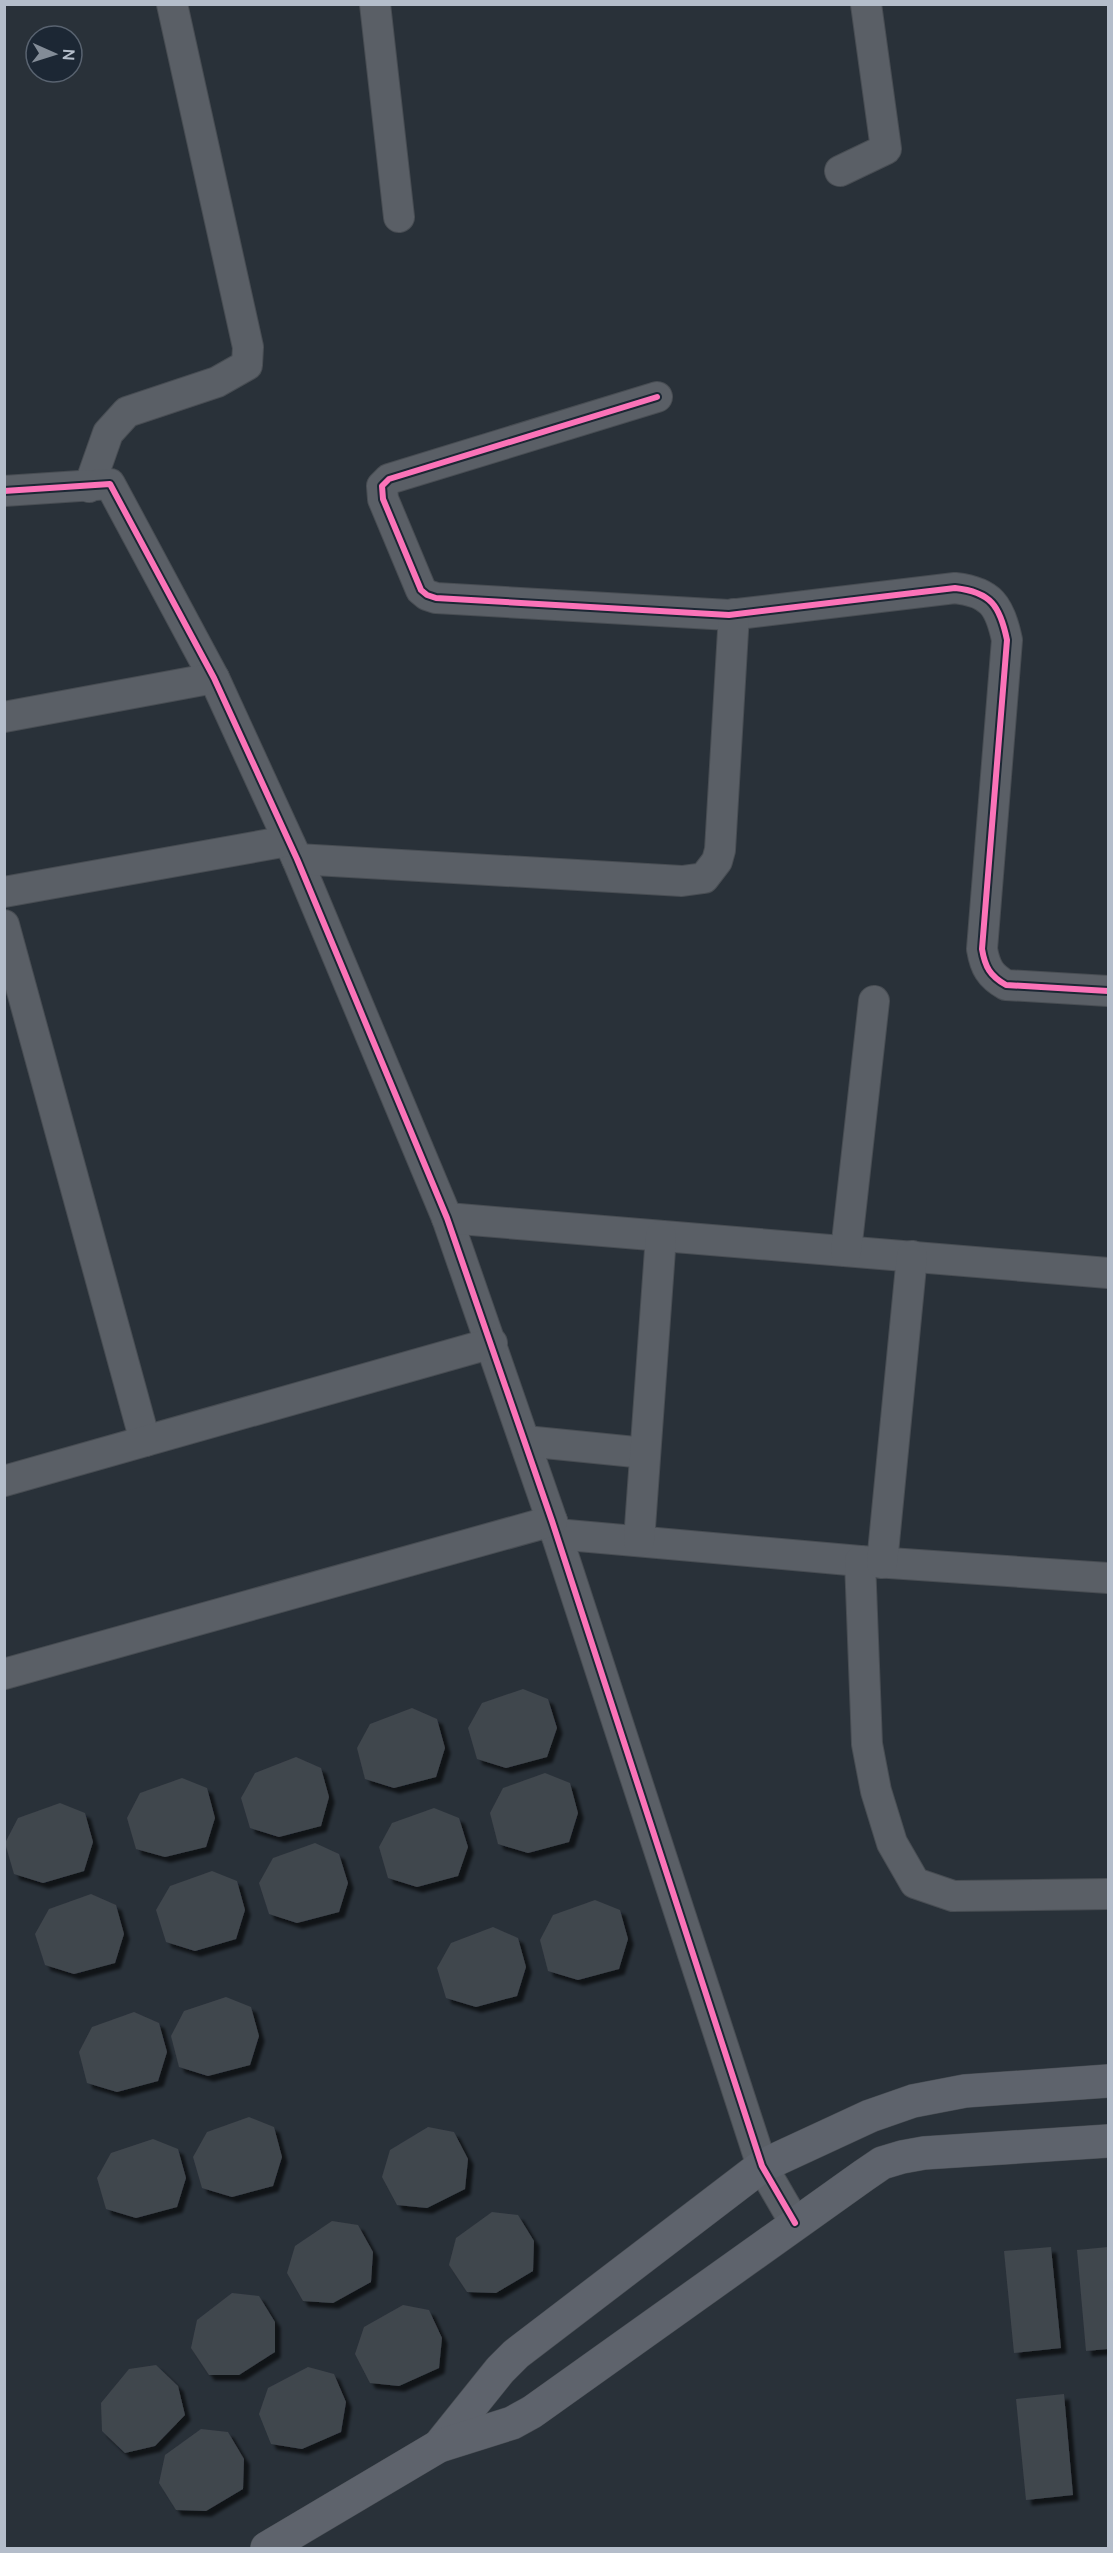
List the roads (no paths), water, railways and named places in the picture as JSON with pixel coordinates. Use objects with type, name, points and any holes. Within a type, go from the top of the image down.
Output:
[{"type":"street","points":[[88,487],[108,433],[127,412],[217,382],[247,365],[248,347],[172,4]]},
{"type":"street","points":[[375,4],[399,217]]},
{"type":"street","points":[[840,171],[886,149],[866,4]]},
{"type":"street","points":[[657,397],[389,479],[382,486],[383,499],[416,582],[427,595],[436,598],[734,614],[955,588],[972,590],[991,601],[1003,620],[1007,640],[982,949],[984,963],[993,977],[1006,984],[1108,991]]},
{"type":"street","points":[[4,491],[110,484],[214,678],[292,850],[447,1218],[492,1342],[554,1527],[762,2166],[795,2223]]},
{"type":"street","points":[[4,892],[292,850],[682,881],[704,878],[717,861],[720,850],[734,614]]},
{"type":"street","points":[[4,717],[214,678]]},
{"type":"street","points":[[4,925],[145,1441]]},
{"type":"street","points":[[846,1251],[874,1001]]},
{"type":"street","points":[[447,1218],[1108,1273]]},
{"type":"street","points":[[639,1541],[661,1236]]},
{"type":"street","points":[[912,1257],[871,1562],[867,1744],[876,1791],[892,1843],[915,1883],[953,1896],[1108,1894]]},
{"type":"street","points":[[4,1481],[492,1342]]},
{"type":"street","points":[[525,1441],[645,1453]]},
{"type":"street","points":[[4,1674],[554,1527],[639,1541],[871,1562],[1108,1578]]},
{"type":"street","points":[[439,2446],[500,2370],[516,2354],[762,2166],[870,2116],[913,2101],[965,2091],[1108,2081]]},
{"type":"street","points":[[267,2548],[439,2446],[512,2423],[532,2412],[882,2163],[902,2157],[1108,2140]]}]
